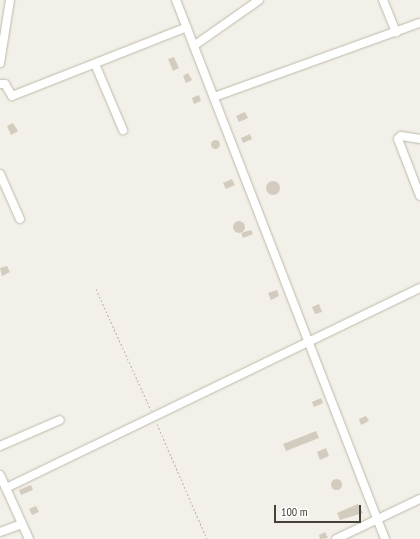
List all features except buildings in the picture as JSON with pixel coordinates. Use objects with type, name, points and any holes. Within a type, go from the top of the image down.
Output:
[{"type":"street","points":[[0,64],[10,0]]},
{"type":"street","points":[[176,0],[195,45],[385,539]]},
{"type":"street","points":[[195,45],[259,0]]},
{"type":"street","points":[[384,0],[396,32]]},
{"type":"street","points":[[214,97],[420,23]]},
{"type":"street","points":[[0,84],[5,84],[12,96],[187,27]]},
{"type":"street","points":[[95,64],[123,130]]},
{"type":"street","points":[[420,138],[401,136],[398,139],[420,196]]},
{"type":"street","points":[[0,174],[20,219]]},
{"type":"street","points":[[6,488],[309,342],[365,311],[420,288]]},
{"type":"street","points":[[0,446],[60,420]]},
{"type":"street","points":[[0,475],[29,539]]},
{"type":"street","points":[[336,539],[420,500]]},
{"type":"street","points":[[0,532],[22,524]]},
{"type":"path","points":[[96,289],[207,539]]}]
